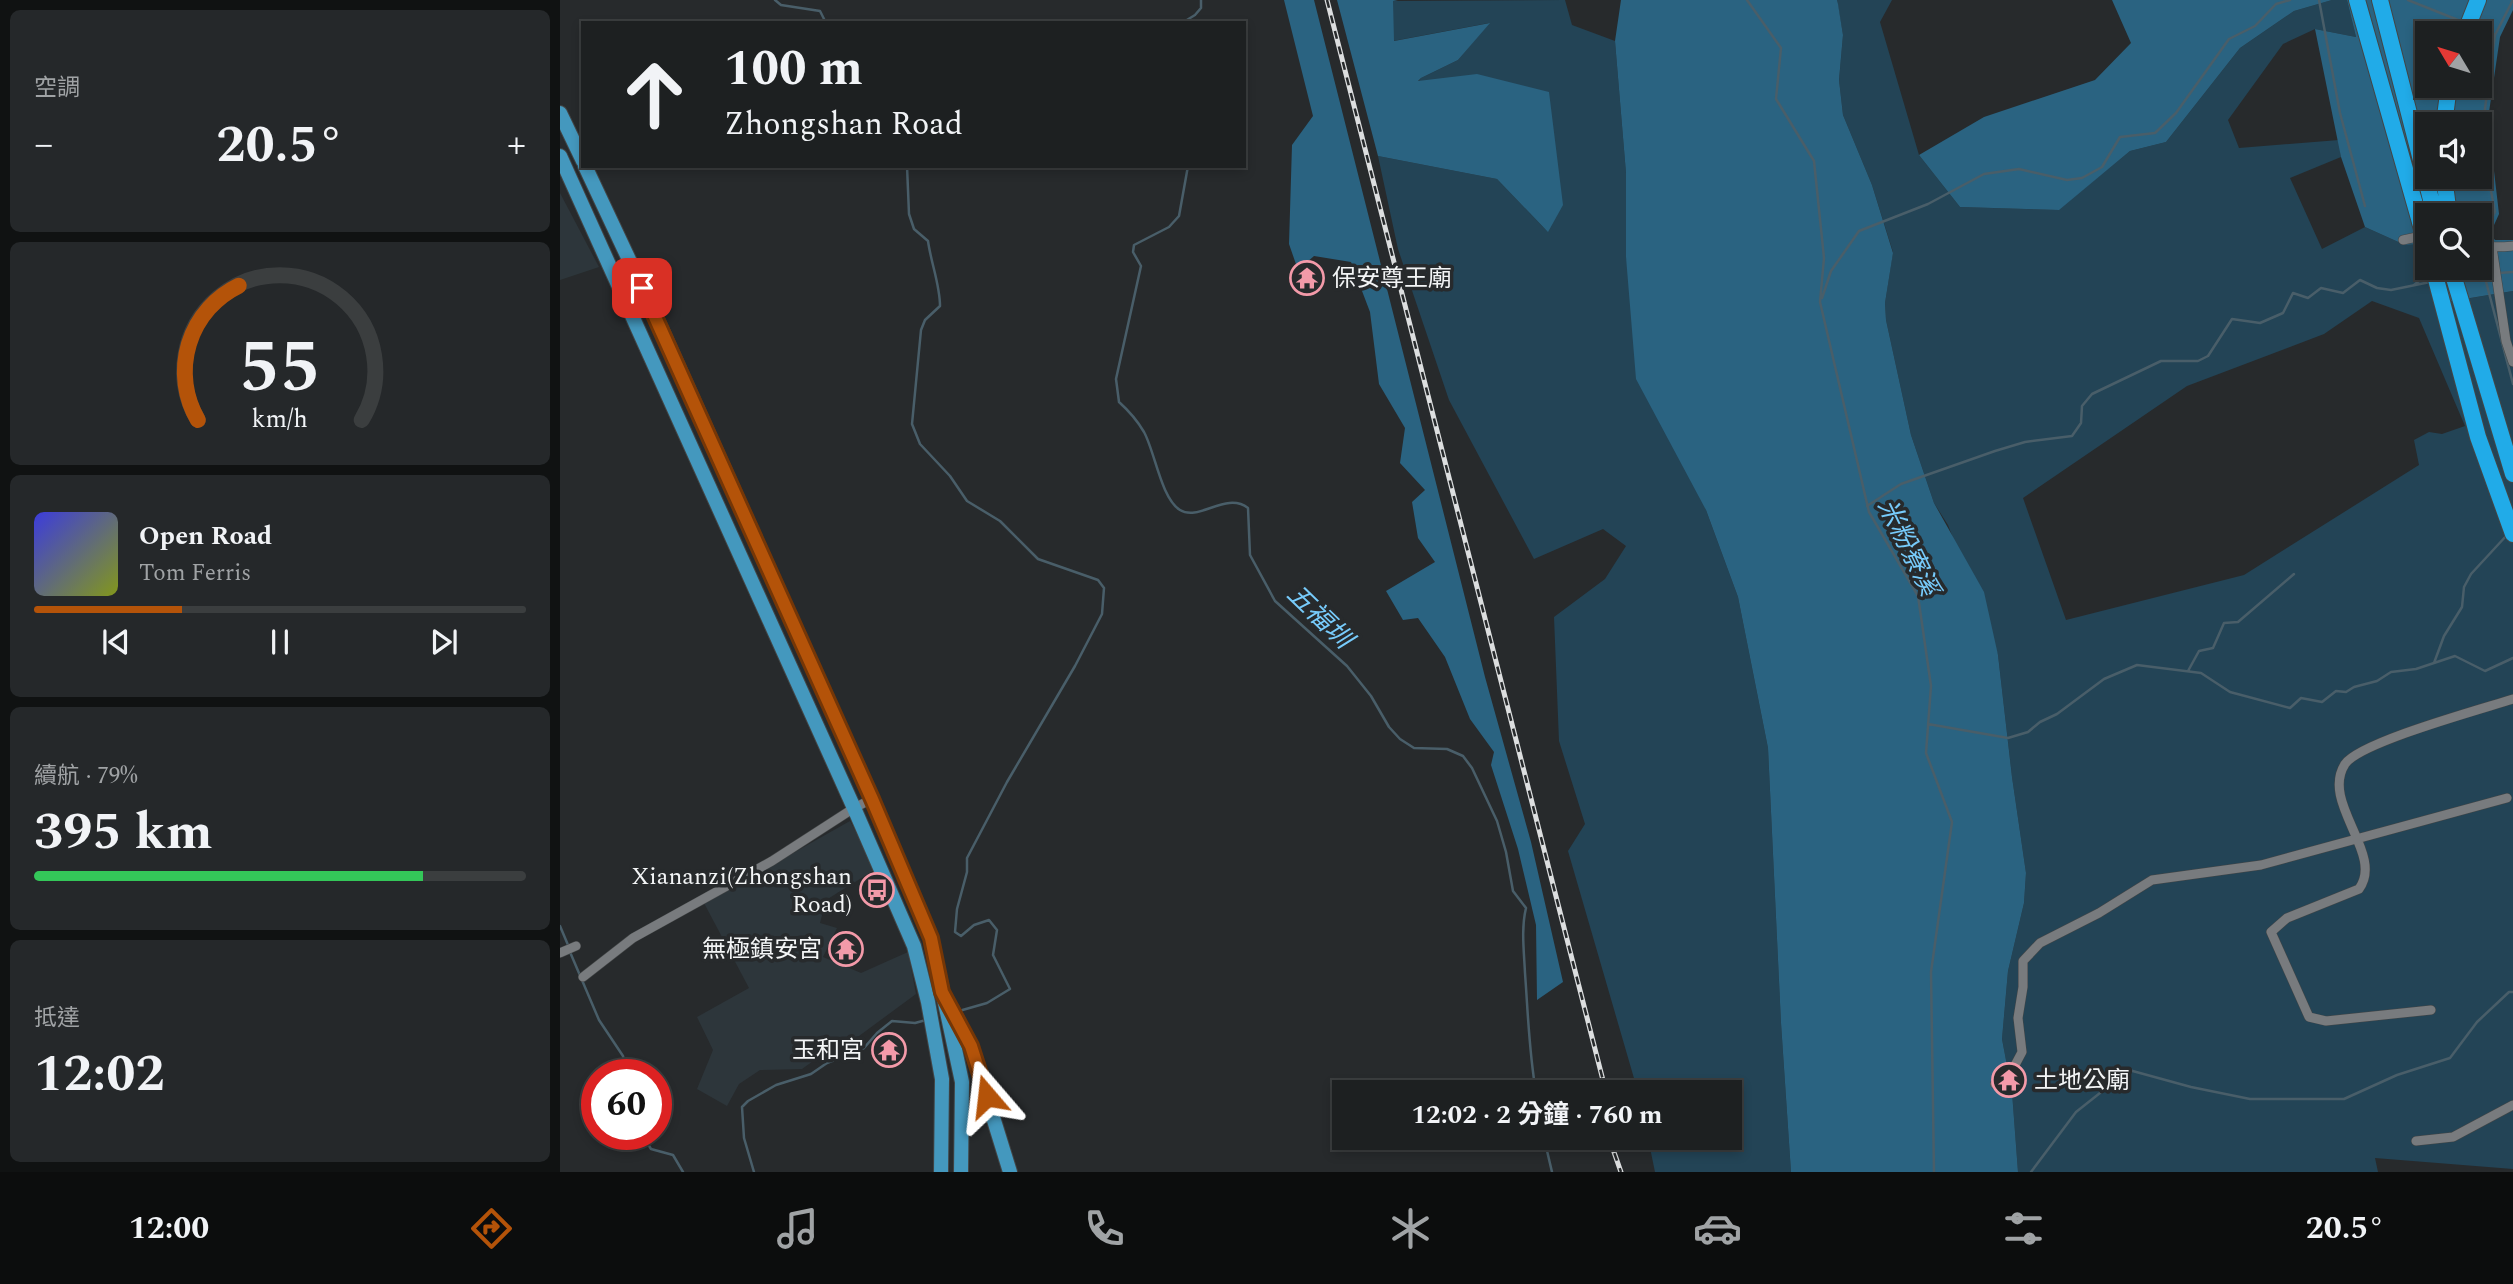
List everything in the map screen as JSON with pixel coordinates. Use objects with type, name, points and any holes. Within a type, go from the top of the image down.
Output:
[{"type":"highway","points":[[2470,21],[2478,0]]},
{"type":"highway","points":[[2381,1],[2432,203]]},
{"type":"highway","points":[[2358,3],[2431,203]]},
{"type":"highway","points":[[2436,280],[2478,437],[2513,534]]},
{"type":"highway","points":[[2455,280],[2513,474]]},
{"type":"highway","points":[[2465,280],[2498,429]]},
{"type":"main road","points":[[560,113],[581,157]]},
{"type":"main road","points":[[560,156],[914,946],[928,1002],[942,1079],[941,1172]]},
{"type":"main road","points":[[586,168],[656,317],[872,799],[931,938],[962,1083],[961,1172]]},
{"type":"main road","points":[[942,992],[971,1046],[1010,1172]]},
{"type":"street","points":[[2403,240],[2415,232]]},
{"type":"street","points":[[2513,246],[2492,247],[2506,341],[2513,362]]},
{"type":"street","points":[[2431,1010],[2326,1021],[2309,1017],[2271,932],[2287,918],[2359,890],[2367,874],[2340,796],[2338,777],[2347,761],[2385,740],[2513,699]]},
{"type":"street","points":[[1995,1084],[2014,1068],[2022,1052],[2018,1018],[2023,987],[2023,961],[2040,943],[2099,913],[2152,880],[2261,865],[2507,798]]},
{"type":"street","points":[[583,977],[633,938],[772,861],[854,807],[872,799]]},
{"type":"street","points":[[560,953],[576,946]]},
{"type":"street","points":[[2416,1141],[2453,1137],[2513,1105]]},
{"type":"shaded area","points":[[1284,0],[1314,0],[1485,677],[1531,842],[1563,982],[1537,1000],[1536,925],[1518,849],[1491,765],[1494,752],[1470,719],[1445,657],[1418,618],[1403,620],[1386,591],[1435,562],[1418,538],[1412,502],[1425,490],[1400,463],[1405,428],[1379,384],[1370,312],[1351,262],[1314,256],[1298,270],[1289,244],[1292,145],[1313,116]]},
{"type":"shaded area","points":[[1337,0],[1398,0],[1393,1],[1394,41],[1490,23],[1458,60],[1418,81],[1477,74],[1549,92],[1563,205],[1548,232],[1497,179],[1378,156]]},
{"type":"shaded area","points":[[1565,0],[1572,25],[1615,41],[1626,173],[1626,257],[1706,510],[1738,597],[1768,748],[1791,1172],[1655,1172],[1650,1150],[1742,1150],[1742,1080],[1635,1080],[1568,851],[1585,824],[1559,741],[1554,617],[1605,579],[1626,546],[1603,529],[1534,559],[1449,400],[1398,249],[1378,156],[1497,179],[1547,231],[1418,82],[1458,60],[1489,23],[1393,41],[1393,1]]},
{"type":"shaded area","points":[[1621,0],[1837,0],[1843,35],[1839,80],[1843,115],[1872,185],[1893,253],[1885,303],[1886,320],[1911,435],[1934,503],[1984,592],[1998,655],[2026,873],[2024,903],[2008,971],[2002,1039],[2012,1092],[2018,1172],[1791,1172],[1768,748],[1738,597],[1706,510],[1636,379],[1626,257],[1626,173],[1615,41]]},
{"type":"shaded area","points":[[1837,0],[1892,0],[1880,22],[1919,155],[1960,207],[2058,210],[2130,151],[2166,142],[2240,48],[2294,11],[2332,0],[2347,0],[2356,37],[2315,29],[2283,44],[2228,120],[2239,148],[2339,140],[2341,157],[2290,178],[2322,249],[2365,227],[2405,245],[2415,244],[2415,280],[2429,280],[2435,304],[2513,291],[2513,1169],[2375,1158],[2378,1172],[2018,1172],[2012,1092],[2002,1039],[2008,971],[2024,903],[2026,873],[1998,655],[1948,525],[1934,503],[1911,435],[1886,320],[1885,303],[1893,252],[1872,185],[1843,115],[1839,80],[1843,35]],"holes":[[[2372,301],[2419,318],[2465,426],[2442,434],[2429,432],[2414,440],[2419,465],[2244,575],[2066,620],[2023,498],[2187,386],[2324,334]]]},
{"type":"shaded area","points":[[2112,0],[2332,0],[2294,11],[2240,48],[2166,142],[2130,151],[2059,210],[1960,207],[1919,155],[1984,117],[2095,80],[2131,43]]},
{"type":"shaded area","points":[[2347,0],[2513,0],[2513,10],[2500,37],[2492,92],[2492,21],[2415,21],[2415,98],[2491,98],[2489,112],[2415,112],[2415,189],[2492,189],[2492,154],[2499,214],[2492,230],[2492,203],[2415,203],[2415,244],[2405,245],[2365,227],[2341,157],[2315,29],[2356,37]]},
{"type":"shaded area","points":[[560,193],[599,267],[560,280]]},
{"type":"shaded area","points":[[2492,236],[2495,240],[2513,240],[2513,291],[2434,304],[2428,280],[2492,280]]},
{"type":"shaded area","points":[[850,821],[876,869],[826,900],[820,923],[837,928],[823,957],[861,973],[908,952],[916,994],[859,1036],[841,1041],[802,1069],[760,1070],[739,1084],[727,1106],[697,1089],[713,1050],[697,1017],[749,988],[704,903]]},
{"type":"waterway","points":[[775,0],[781,5],[820,11],[825,21]]},
{"type":"waterway","name":"五福圳","points":[[1185,21],[1201,8],[1201,0]]},
{"type":"waterway","name":"米粉寮溪","points":[[1747,0],[1781,48],[1776,99],[1814,161],[1824,258],[1820,302],[1869,512],[1918,596],[1931,686],[1926,753],[1952,822],[1931,972],[1934,1172]]},
{"type":"waterway","points":[[1822,298],[1831,271],[1859,231],[1928,204],[1984,174],[2019,169],[2067,180],[2082,178],[2102,167],[2120,137],[2155,133],[2176,113],[2229,39],[2255,26],[2276,4],[2290,0]]},
{"type":"waterway","points":[[2319,0],[2340,113],[2365,206]]},
{"type":"waterway","points":[[2408,0],[2460,21]]},
{"type":"waterway","points":[[2492,218],[2495,212],[2481,138],[2495,35],[2513,0]]},
{"type":"waterway","points":[[907,168],[909,214],[914,229],[928,241],[940,306],[925,320],[921,330],[912,424],[920,444],[950,476],[967,501],[1000,521],[1038,559],[1098,580],[1104,588],[1102,614],[967,858],[967,872],[957,909],[955,932],[961,936],[974,925],[989,920],[997,930],[993,955],[1010,989],[987,1003],[959,1011]]},
{"type":"waterway","name":"五福圳","points":[[1188,168],[1179,216],[1169,227],[1134,245],[1133,252],[1141,266],[1116,379],[1119,402],[1144,432],[1163,485],[1173,504],[1187,513],[1231,503],[1248,508],[1250,555],[1275,601],[1347,666],[1400,739],[1414,748],[1447,749],[1463,756],[1472,768],[1497,821],[1513,891],[1526,908],[1524,948],[1534,1080]]},
{"type":"waterway","points":[[2499,273],[2513,272]]},
{"type":"waterway","points":[[1867,506],[1901,484],[1995,451],[2025,442],[2072,436],[2081,423],[2082,406],[2092,394],[2161,361],[2198,361],[2208,356],[2232,319],[2260,323],[2283,313],[2293,293],[2308,298],[2321,288],[2343,293],[2360,280],[2377,288],[2391,290],[2430,282]]},
{"type":"waterway","points":[[2414,285],[2420,280]]},
{"type":"waterway","points":[[2486,280],[2513,384]]},
{"type":"waterway","points":[[2434,663],[2444,636],[2462,607],[2464,587],[2471,574],[2507,535]]},
{"type":"waterway","points":[[2188,671],[2199,651],[2213,648],[2224,623],[2238,622],[2294,574]]},
{"type":"waterway","points":[[1928,724],[2008,738],[2028,732],[2104,679],[2137,665],[2201,673],[2230,692],[2290,708],[2301,698],[2322,702],[2336,691],[2346,692],[2377,681],[2391,672],[2416,669],[2455,656],[2485,671],[2513,658]]},
{"type":"waterway","points":[[560,926],[568,945]]},
{"type":"waterway","points":[[570,952],[599,1020],[624,1059]]},
{"type":"waterway","points":[[2031,1172],[2076,1112],[2129,1070],[2250,1099],[2344,1099],[2397,1075],[2450,1058],[2477,1022],[2509,992],[2513,992]]},
{"type":"waterway","points":[[754,1172],[744,1138],[742,1107],[748,1101],[776,1085],[811,1074],[827,1063],[864,1048],[892,1021],[915,1023],[926,1020]]},
{"type":"waterway","points":[[655,1150],[673,1155],[683,1172]]},
{"type":"waterway","name":"五福圳","points":[[1547,1150],[1552,1172]]},
{"type":"railway","points":[[1327,0],[1603,1080]]},
{"type":"railway","points":[[1613,1150],[1621,1172]]},
{"type":"place","name":"保安尊王廟","points":[[1307,278]]},
{"type":"place","name":"Xiananzi(Zhongshan Road)","points":[[877,890]]},
{"type":"place","name":"無極鎮安宮","points":[[846,949]]},
{"type":"place","name":"玉和宮","points":[[889,1050]]},
{"type":"place","name":"土地公廟","points":[[2009,1080]]},
{"type":"route","points":[[642,288],[872,799],[931,938],[942,992],[971,1046],[987,1096]]}]
